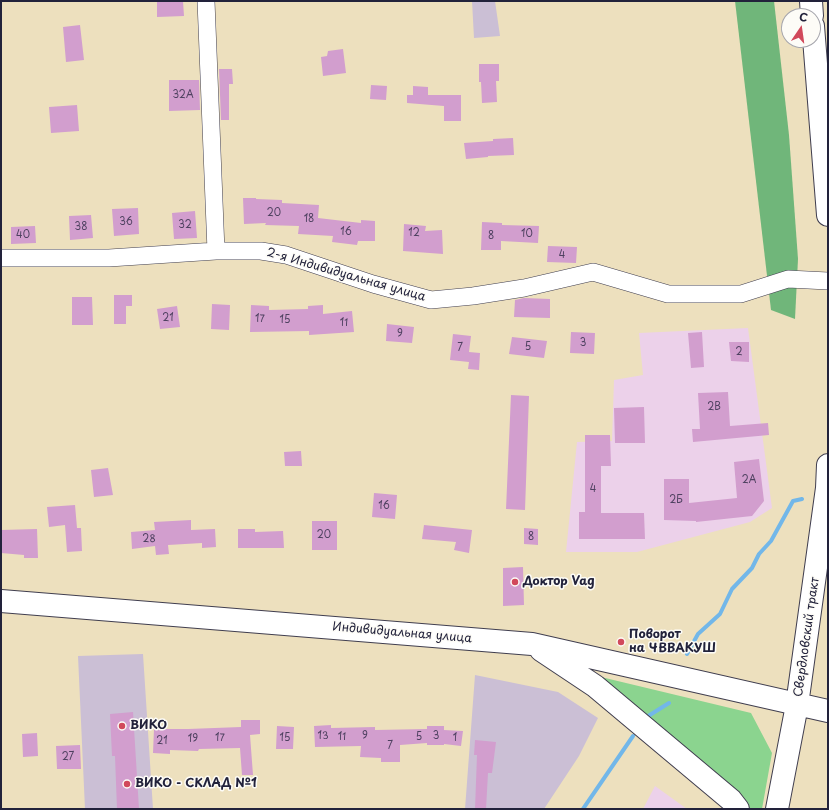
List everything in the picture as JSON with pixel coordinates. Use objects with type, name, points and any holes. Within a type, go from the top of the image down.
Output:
[{"type":"main road","points":[[815,48],[828,215]]},
{"type":"main road","name":"Свердловский тракт","points":[[777,809],[797,705],[827,488],[828,465]]},
{"type":"main road","name":"Индивидуальная улица","points":[[1,602],[532,644],[828,711]]},
{"type":"main road","points":[[532,644],[594,686],[731,800],[738,809]]},
{"type":"street","points":[[206,1],[216,251]]},
{"type":"street","name":"2-я Индивидуальная улица","points":[[1,258],[109,258],[216,251],[261,251],[286,255],[373,284],[431,300],[473,296],[524,288],[592,272],[668,294],[741,294],[788,279],[828,281]]},
{"type":"shaded area","points":[[472,1],[495,1],[500,36],[474,38]]},
{"type":"shaded area","points":[[748,328],[772,508],[750,522],[637,552],[566,552],[577,442],[612,441],[614,380],[643,375],[639,333]]},
{"type":"shaded area","points":[[143,654],[153,809],[85,809],[78,656]]},
{"type":"shaded area","points":[[475,675],[558,692],[598,718],[579,756],[544,809],[465,809]]},
{"type":"shaded area","points":[[655,786],[687,809],[643,809]]},
{"type":"green space","points":[[735,1],[774,1],[789,135],[798,259],[795,319],[771,310]]},
{"type":"green space","points":[[601,677],[751,713],[772,753],[762,809],[750,809],[691,752]]},
{"type":"building","points":[[157,1],[183,1],[184,16],[157,17]]},
{"type":"building","points":[[80,25],[84,60],[66,62],[63,27]]},
{"type":"building","points":[[343,49],[346,73],[323,76],[321,57],[327,56],[328,51]]},
{"type":"building","points":[[479,64],[499,64],[499,81],[496,81],[497,102],[482,103],[481,82],[479,82]]},
{"type":"building","points":[[219,69],[232,69],[233,84],[229,84],[229,120],[221,120]]},
{"type":"building","points":[[169,80],[199,80],[200,110],[169,111]]},
{"type":"building","points":[[371,85],[387,86],[386,100],[370,99]]},
{"type":"building","points":[[413,86],[428,87],[428,95],[461,95],[461,121],[444,121],[444,106],[407,103],[407,95],[413,95]]},
{"type":"building","points":[[77,105],[79,131],[51,133],[49,107]]},
{"type":"building","points":[[513,138],[514,155],[466,159],[464,143]]},
{"type":"building","points":[[243,198],[282,200],[282,203],[319,205],[318,218],[361,223],[361,220],[375,221],[375,241],[358,241],[357,245],[332,242],[333,236],[298,234],[299,226],[265,225],[266,223],[244,224]]},
{"type":"building","points":[[138,208],[139,234],[114,236],[112,209]]},
{"type":"building","points":[[195,211],[197,238],[174,239],[172,213]]},
{"type":"building","points":[[91,215],[93,238],[70,240],[69,216]]},
{"type":"building","points":[[482,222],[502,223],[502,225],[539,226],[538,243],[501,241],[501,250],[481,250]]},
{"type":"building","points":[[404,224],[426,226],[425,231],[442,230],[443,254],[403,251]]},
{"type":"building","points":[[35,226],[36,243],[11,244],[11,227]]},
{"type":"building","points":[[548,246],[577,247],[576,263],[547,262]]},
{"type":"building","points":[[114,295],[132,295],[132,306],[126,306],[126,324],[114,324]]},
{"type":"building","points":[[72,297],[92,297],[93,325],[72,325]]},
{"type":"building","points":[[524,298],[550,299],[550,318],[514,317],[515,300]]},
{"type":"building","points":[[212,304],[230,305],[229,330],[211,329]]},
{"type":"building","points":[[251,305],[269,306],[269,310],[308,309],[308,306],[323,305],[323,314],[352,311],[354,332],[309,335],[309,331],[250,332]]},
{"type":"building","points":[[177,306],[180,327],[160,329],[157,309]]},
{"type":"building","points":[[387,324],[414,327],[412,343],[386,341]]},
{"type":"building","points":[[571,332],[595,333],[594,354],[570,353]]},
{"type":"building","points":[[702,332],[704,367],[691,368],[688,333]]},
{"type":"building","points":[[453,334],[471,336],[469,352],[480,353],[479,370],[468,369],[469,362],[450,360]]},
{"type":"building","points":[[512,337],[547,341],[544,358],[509,354]]},
{"type":"building","points":[[729,342],[749,342],[749,362],[731,361]]},
{"type":"building","points":[[728,392],[730,426],[768,423],[769,435],[693,442],[692,429],[700,429],[698,393]]},
{"type":"building","points":[[511,395],[529,396],[525,510],[506,509]]},
{"type":"building","points":[[644,407],[645,443],[615,443],[614,408]]},
{"type":"building","points":[[585,435],[610,435],[611,466],[601,466],[601,513],[644,513],[645,539],[579,539],[579,512],[585,512]]},
{"type":"building","points":[[301,451],[302,466],[285,466],[284,452]]},
{"type":"building","points":[[759,459],[764,501],[752,516],[696,522],[664,520],[664,479],[689,479],[689,503],[737,498],[734,462]]},
{"type":"building","points":[[108,468],[113,495],[94,497],[91,470]]},
{"type":"building","points":[[374,493],[397,495],[395,519],[372,517]]},
{"type":"building","points":[[75,505],[77,528],[81,528],[82,551],[67,552],[65,525],[49,527],[47,507]]},
{"type":"building","points":[[191,520],[191,530],[215,529],[216,547],[202,548],[202,543],[168,545],[169,554],[156,555],[155,546],[132,549],[131,532],[155,530],[154,522]]},
{"type":"building","points":[[312,521],[337,521],[337,550],[312,550]]},
{"type":"building","points":[[424,525],[472,530],[469,553],[454,550],[456,542],[422,539]]},
{"type":"building","points":[[524,528],[538,529],[538,545],[524,544]]},
{"type":"building","points":[[37,529],[38,558],[24,558],[24,555],[1,553],[1,530]]},
{"type":"building","points":[[238,529],[255,529],[255,532],[283,531],[284,548],[238,548]]},
{"type":"building","points":[[523,567],[524,605],[503,606],[503,568]]},
{"type":"building","points":[[133,712],[139,809],[117,809],[115,756],[112,756],[110,714]]},
{"type":"building","points":[[241,720],[260,720],[260,734],[250,735],[253,775],[242,775],[240,748],[199,749],[198,751],[170,750],[170,754],[153,753],[154,729],[241,727]]},
{"type":"building","points":[[331,725],[331,728],[375,727],[375,730],[427,729],[427,726],[444,726],[444,730],[463,731],[461,746],[444,744],[427,745],[427,743],[400,745],[400,762],[381,762],[381,758],[360,757],[361,746],[315,747],[314,726]]},
{"type":"building","points":[[277,726],[294,727],[293,749],[276,749]]},
{"type":"building","points":[[37,733],[38,756],[23,757],[22,734]]},
{"type":"building","points":[[475,740],[496,742],[492,773],[488,773],[486,809],[475,809],[477,755],[474,755]]},
{"type":"building","points":[[80,745],[81,769],[57,769],[56,746]]},
{"type":"waterway","points":[[687,654],[698,634],[720,614],[732,589],[752,568],[759,554],[771,541],[793,501],[802,499]]},
{"type":"waterway","points":[[645,718],[669,703]]},
{"type":"waterway","points":[[583,809],[633,736]]},
{"type":"place","name":"Доктор Vag","points":[[515,582]]},
{"type":"place","name":"Поворот на ЧВВАКУШ","points":[[621,642]]},
{"type":"place","name":"ВИКО","points":[[122,726]]},
{"type":"place","name":"ВИКО - СКЛАД №1","points":[[127,784]]}]
